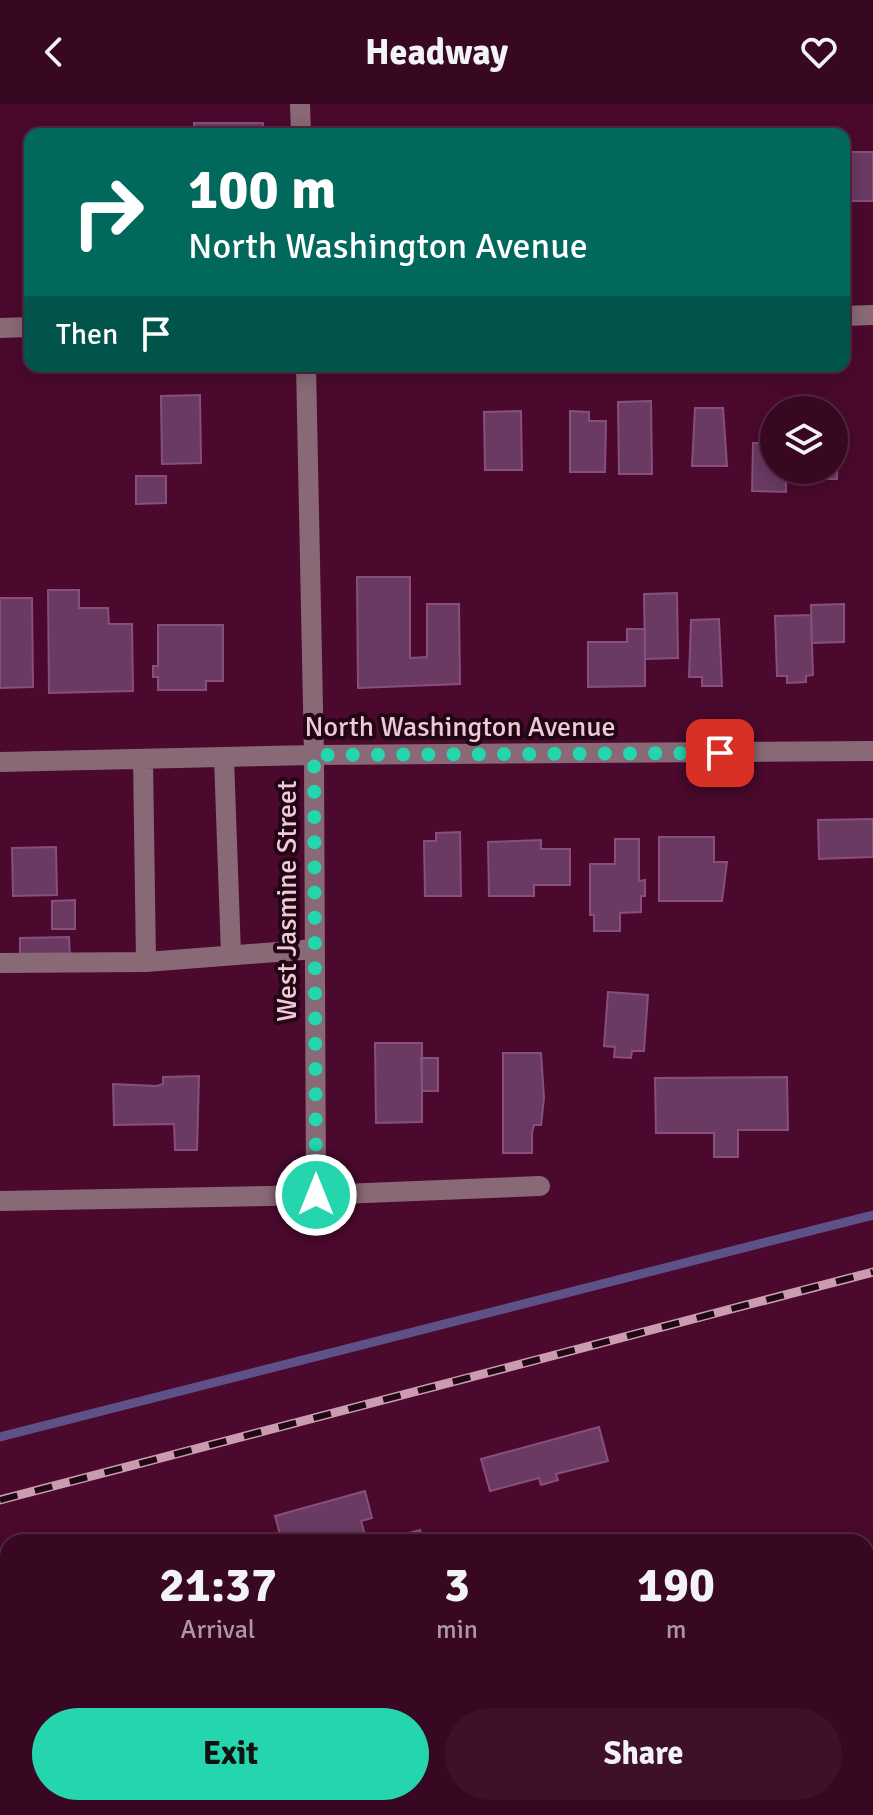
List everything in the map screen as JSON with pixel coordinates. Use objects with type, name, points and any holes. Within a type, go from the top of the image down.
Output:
[{"type":"street","points":[[300,104],[301,128]]},
{"type":"street","points":[[850,316],[873,315]]},
{"type":"street","points":[[0,328],[24,327]]},
{"type":"street","name":"West Jasmine Street","points":[[306,372],[314,755],[316,1195]]},
{"type":"street","name":"North Washington Avenue","points":[[0,762],[314,755],[873,751]]},
{"type":"street","points":[[224,758],[231,955]]},
{"type":"street","points":[[143,759],[146,962]]},
{"type":"street","points":[[0,963],[146,962],[315,949]]},
{"type":"street","points":[[0,1201],[316,1195],[540,1186]]},
{"type":"building","points":[[194,123],[263,123],[263,128],[194,128]]},
{"type":"building","points":[[850,152],[873,152],[873,201],[850,201]]},
{"type":"building","points":[[200,395],[201,463],[162,464],[161,396]]},
{"type":"building","points":[[651,401],[652,474],[619,474],[618,402]]},
{"type":"building","points":[[695,408],[723,408],[727,466],[692,466]]},
{"type":"building","points":[[521,411],[522,470],[485,470],[484,412]]},
{"type":"building","points":[[570,411],[589,412],[589,421],[606,421],[605,472],[570,472]]},
{"type":"building","points":[[753,443],[760,443],[760,484],[786,484],[786,492],[752,491]]},
{"type":"building","points":[[136,476],[166,476],[166,503],[136,504]]},
{"type":"building","points":[[357,577],[410,577],[410,658],[427,657],[427,604],[459,604],[460,684],[358,688]]},
{"type":"building","points":[[48,590],[79,590],[79,608],[108,608],[109,624],[132,624],[133,691],[49,693]]},
{"type":"building","points":[[677,593],[678,658],[645,659],[644,594]]},
{"type":"building","points":[[0,598],[32,598],[33,687],[0,688]]},
{"type":"building","points":[[844,604],[844,642],[812,643],[811,605]]},
{"type":"building","points":[[811,615],[813,675],[806,676],[806,682],[787,683],[787,676],[777,676],[775,616]]},
{"type":"building","points":[[719,619],[722,686],[702,686],[702,677],[689,677],[691,620]]},
{"type":"building","points":[[158,625],[223,625],[223,681],[206,681],[206,690],[158,690],[158,677],[153,677],[153,666],[158,666]]},
{"type":"building","points":[[627,629],[645,629],[645,686],[588,687],[588,642],[627,642]]},
{"type":"building","points":[[873,819],[873,857],[819,859],[818,820]]},
{"type":"building","points":[[460,832],[461,896],[425,896],[424,841],[436,841],[436,833]]},
{"type":"building","points":[[659,837],[714,837],[714,862],[727,862],[722,901],[659,901]]},
{"type":"building","points":[[615,839],[639,839],[639,881],[645,880],[645,896],[641,896],[641,912],[620,913],[620,931],[594,931],[594,915],[590,915],[590,864],[615,864]]},
{"type":"building","points":[[541,840],[541,849],[570,849],[570,885],[534,885],[534,896],[489,896],[488,842]]},
{"type":"building","points":[[56,847],[57,895],[13,896],[12,848]]},
{"type":"building","points":[[75,900],[75,929],[52,929],[52,901]]},
{"type":"building","points":[[69,937],[70,958],[20,960],[20,938]]},
{"type":"building","points":[[608,992],[648,995],[644,1051],[632,1051],[631,1058],[614,1057],[615,1047],[604,1046]]},
{"type":"building","points":[[375,1043],[422,1043],[422,1122],[376,1123]]},
{"type":"building","points":[[503,1053],[541,1053],[544,1098],[541,1125],[534,1125],[532,1133],[532,1153],[503,1153]]},
{"type":"building","points":[[421,1058],[438,1058],[438,1091],[422,1091]]},
{"type":"building","points":[[199,1076],[197,1150],[175,1150],[174,1124],[114,1125],[113,1084],[157,1086],[163,1084],[163,1077]]},
{"type":"building","points":[[787,1077],[788,1130],[738,1130],[738,1157],[714,1157],[714,1133],[656,1133],[655,1078]]},
{"type":"building","points":[[599,1427],[608,1461],[556,1474],[558,1480],[541,1485],[539,1478],[490,1491],[481,1459]]},
{"type":"building","points":[[365,1491],[372,1518],[361,1521],[365,1534],[280,1534],[275,1516]]},
{"type":"waterway","points":[[0,1437],[873,1215]]},
{"type":"railway","points":[[0,1500],[873,1272]]},
{"type":"route","points":[[316,1195],[314,755],[720,753]]}]
